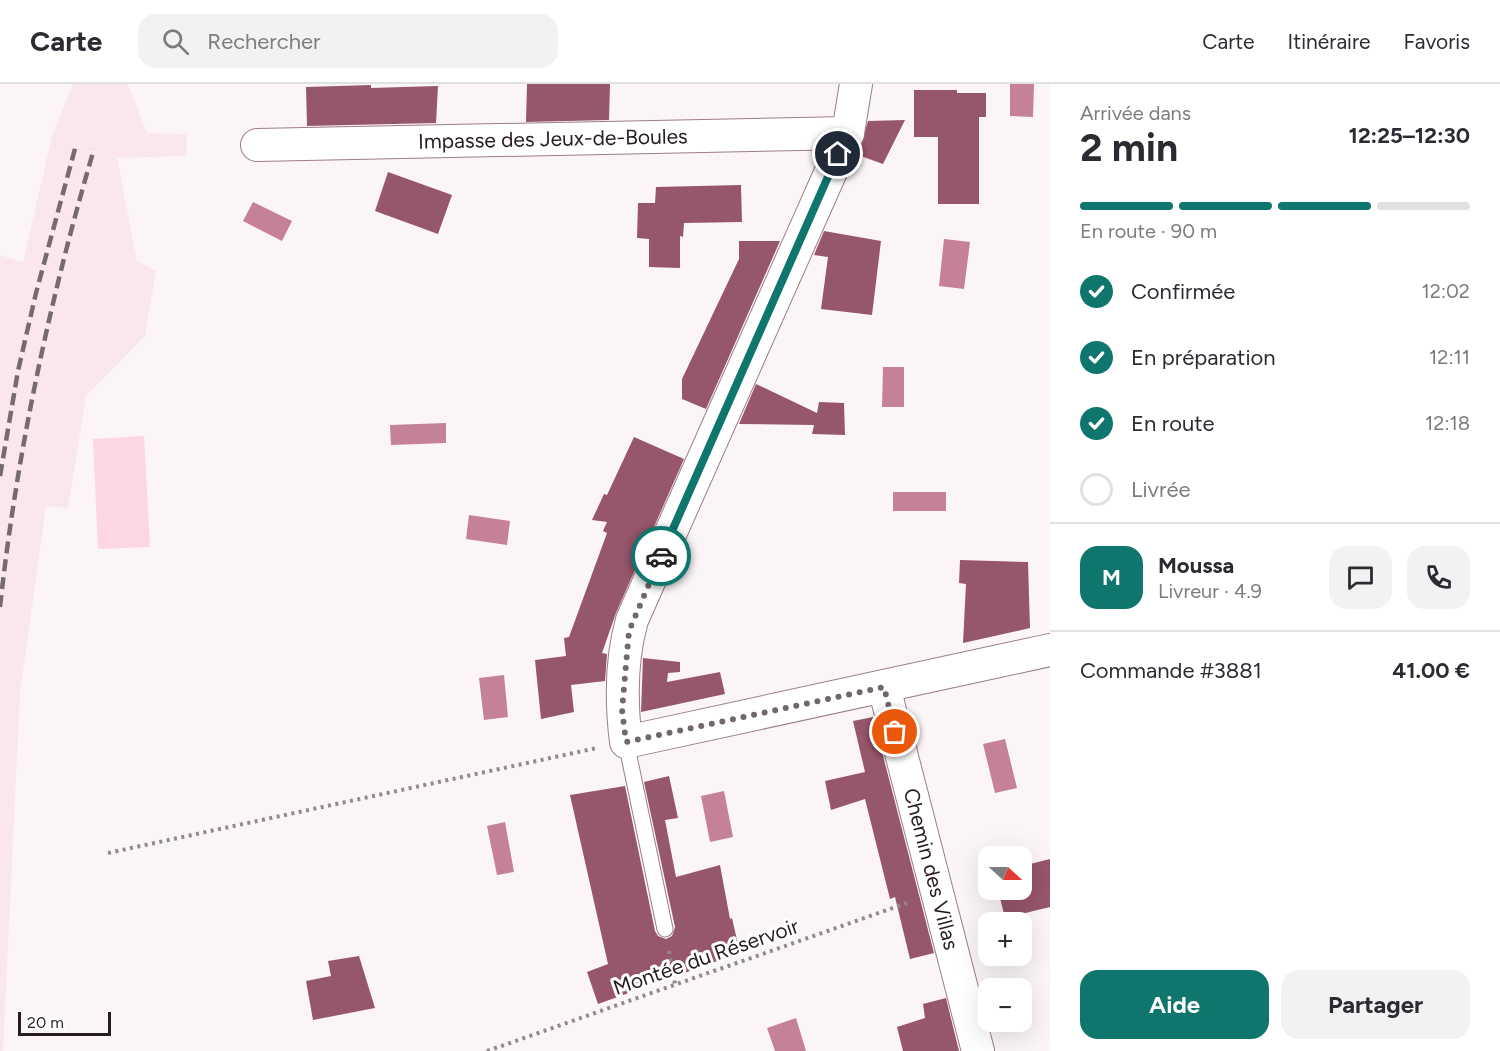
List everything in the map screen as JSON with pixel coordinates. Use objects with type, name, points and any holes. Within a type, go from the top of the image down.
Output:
[{"type":"street","points":[[856,84],[848,133],[632,620],[627,642],[622,710],[626,742],[1050,650]]},
{"type":"street","name":"Impasse des Jeux-de-Boules","points":[[257,145],[848,133]]},
{"type":"street","name":"Chemin des Villas","points":[[884,687],[978,1051]]},
{"type":"lane","points":[[626,742],[665,929]]},
{"type":"path","points":[[108,853],[626,742]]},
{"type":"path","name":"Montée du Réservoir","points":[[487,1051],[936,892]]},
{"type":"path","points":[[665,929],[675,984]]},
{"type":"shaded area","points":[[73,84],[128,84],[147,133],[186,134],[187,156],[117,158],[137,261],[156,271],[145,336],[86,396],[68,508],[46,506],[20,693],[3,1051],[0,1051],[0,255],[23,262],[52,136]]},
{"type":"shaded area","points":[[1010,84],[1034,84],[1033,117],[1010,116]]},
{"type":"shaded area","points":[[253,202],[292,221],[282,241],[243,221]]},
{"type":"shaded area","points":[[944,239],[970,242],[964,289],[939,286]]},
{"type":"shaded area","points":[[883,367],[904,367],[904,407],[882,407]]},
{"type":"shaded area","points":[[446,423],[446,443],[391,445],[390,425]]},
{"type":"shaded area","points":[[144,436],[150,547],[98,549],[93,439]]},
{"type":"shaded area","points":[[893,492],[946,492],[946,511],[893,511]]},
{"type":"shaded area","points":[[469,515],[510,521],[507,545],[466,539]]},
{"type":"shaded area","points":[[504,675],[508,717],[484,720],[479,678]]},
{"type":"shaded area","points":[[1005,739],[1017,788],[995,793],[983,744]]},
{"type":"shaded area","points":[[724,791],[733,837],[710,842],[701,796]]},
{"type":"shaded area","points":[[505,822],[514,872],[497,875],[487,826]]},
{"type":"shaded area","points":[[796,1018],[806,1051],[775,1051],[767,1028]]},
{"type":"building","points":[[527,84],[610,84],[609,120],[526,122]]},
{"type":"building","points":[[371,85],[371,88],[438,86],[436,123],[307,126],[306,87]]},
{"type":"building","points":[[914,90],[986,93],[986,117],[979,117],[979,204],[938,204],[938,137],[914,137]]},
{"type":"building","points":[[905,120],[883,164],[858,155],[868,121]]},
{"type":"building","points":[[388,172],[452,195],[438,234],[375,211]]},
{"type":"building","points":[[741,185],[742,222],[684,223],[683,237],[680,236],[680,268],[649,267],[649,239],[637,238],[638,203],[655,203],[656,187]]},
{"type":"building","points":[[824,231],[881,241],[872,315],[821,309],[828,257],[814,255]]},
{"type":"building","points":[[739,241],[780,241],[706,409],[682,399],[682,379],[739,259]]},
{"type":"building","points":[[756,384],[817,413],[819,402],[844,403],[845,435],[812,434],[814,425],[739,424]]},
{"type":"building","points":[[634,437],[684,459],[616,613],[602,653],[607,654],[605,681],[571,685],[574,712],[541,719],[535,660],[566,656],[564,638],[569,637],[607,533],[603,531],[607,522],[592,520],[604,494],[607,495]]},
{"type":"building","points":[[960,560],[1028,562],[1030,628],[963,643],[966,584],[959,583]]},
{"type":"building","points":[[643,658],[680,662],[680,672],[668,673],[667,682],[720,672],[725,694],[641,712]]},
{"type":"building","points":[[873,717],[934,953],[910,959],[895,897],[890,899],[865,799],[831,810],[825,781],[865,772],[853,721]]},
{"type":"building","points":[[669,776],[678,818],[665,820],[676,877],[720,865],[730,919],[732,918],[740,953],[598,1004],[587,972],[608,964],[570,795],[625,786],[655,931],[658,936],[666,939],[672,936],[675,927],[644,782]]},
{"type":"building","points":[[1050,859],[1050,907],[1030,912],[1004,912],[1000,900],[1032,900],[1032,864]]},
{"type":"building","points":[[359,956],[375,1008],[313,1020],[306,981],[331,976],[328,961]]},
{"type":"building","points":[[946,998],[959,1051],[903,1051],[897,1027],[925,1018],[923,1004]]},
{"type":"railway","points":[[0,476],[18,371],[36,293],[76,145]]},
{"type":"railway","points":[[0,607],[16,491],[37,376],[63,262],[94,149]]},
{"type":"way so far","points":[[661,556],[629,631],[622,710],[626,742],[884,687],[895,732]]},
{"type":"route","points":[[661,556],[838,154]]}]
